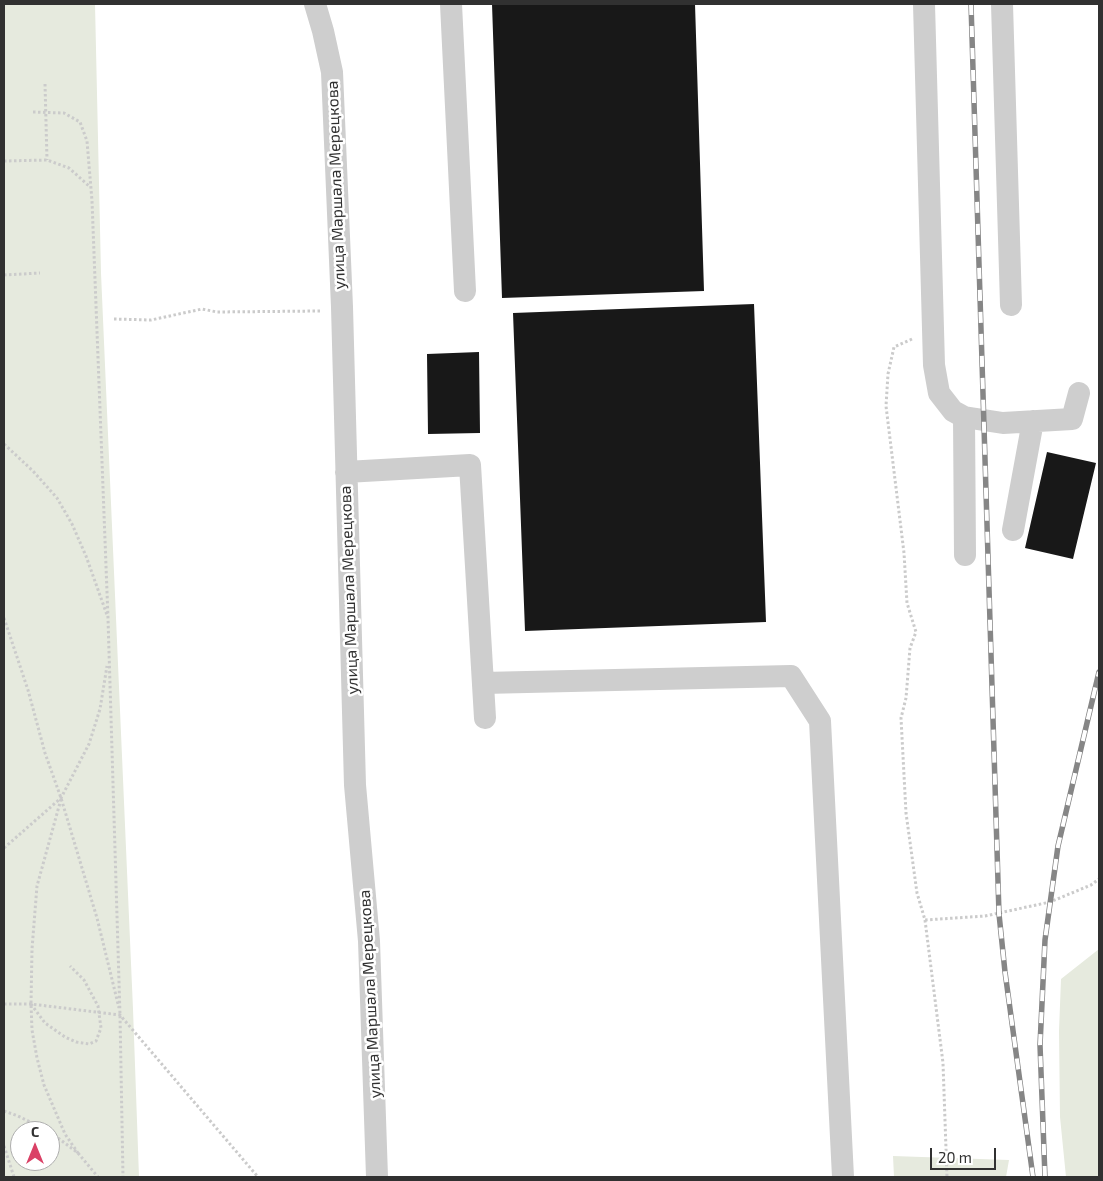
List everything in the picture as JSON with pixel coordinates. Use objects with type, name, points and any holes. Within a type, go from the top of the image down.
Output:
[{"type":"street","name":"улица Маршала Мерецкова","points":[[315,4],[332,72],[342,311],[355,785],[369,941],[378,1177]]},
{"type":"street","points":[[451,4],[465,292]]},
{"type":"street","points":[[924,4],[934,365],[939,393],[953,411],[964,417],[1003,423],[1072,419],[1079,392]]},
{"type":"street","points":[[1002,4],[1010,305]]},
{"type":"street","points":[[964,417],[964,555]]},
{"type":"street","points":[[1013,530],[1032,421]]},
{"type":"street","points":[[346,472],[470,465],[485,718]]},
{"type":"street","points":[[483,683],[791,676],[820,721],[843,1177]]},
{"type":"path","points":[[45,84],[47,160]]},
{"type":"path","points":[[33,112],[64,112],[80,122],[88,141],[108,618],[123,1177]]},
{"type":"path","points":[[4,161],[47,160],[69,168],[89,185],[92,201]]},
{"type":"path","points":[[4,275],[40,273]]},
{"type":"path","points":[[114,319],[151,320],[202,309],[218,312],[342,311]]},
{"type":"path","points":[[934,331],[894,347],[888,374],[886,406],[904,553],[907,603],[916,632],[910,648],[906,698],[900,718],[906,813],[917,893],[925,920],[943,1063],[947,1177]]},
{"type":"path","points":[[4,444],[33,471],[57,498],[72,524],[86,556],[108,618]]},
{"type":"path","points":[[4,618],[28,690],[44,753],[61,798],[97,918],[120,1015],[258,1177]]},
{"type":"path","points":[[98,1177],[65,1134],[44,1085],[32,1030],[32,949],[37,886],[61,798],[88,744],[100,709],[109,658]]},
{"type":"path","points":[[4,848],[61,798]]},
{"type":"path","points":[[925,920],[985,916],[1050,902],[1091,885],[1099,879]]},
{"type":"path","points":[[31,1004],[45,1023],[54,1031],[76,1042],[88,1044],[96,1041],[101,1028],[98,1006],[84,980],[70,966]]},
{"type":"path","points":[[4,1004],[31,1004],[120,1015]]},
{"type":"path","points":[[4,1111],[28,1121]]},
{"type":"path","points":[[60,1140],[78,1153]]},
{"type":"path","points":[[4,1146],[14,1177]]},
{"type":"shaded area","points":[[4,4],[95,4],[101,273],[139,1177],[4,1177]]},
{"type":"shaded area","points":[[1099,949],[1099,1177],[1066,1177],[1060,1117],[1059,1031],[1061,979]]},
{"type":"shaded area","points":[[893,1156],[1009,1160],[1006,1177],[894,1177]]},
{"type":"building","points":[[492,4],[695,4],[704,291],[502,298]]},
{"type":"building","points":[[754,304],[766,622],[525,631],[513,313]]},
{"type":"building","points":[[479,352],[480,433],[428,434],[427,354]]},
{"type":"building","points":[[1047,452],[1096,463],[1073,559],[1025,548]]},
{"type":"railway","points":[[971,4],[999,914],[1033,1177]]},
{"type":"railway","points":[[1045,1177],[1040,1045],[1045,940],[1058,846],[1099,672]]}]
